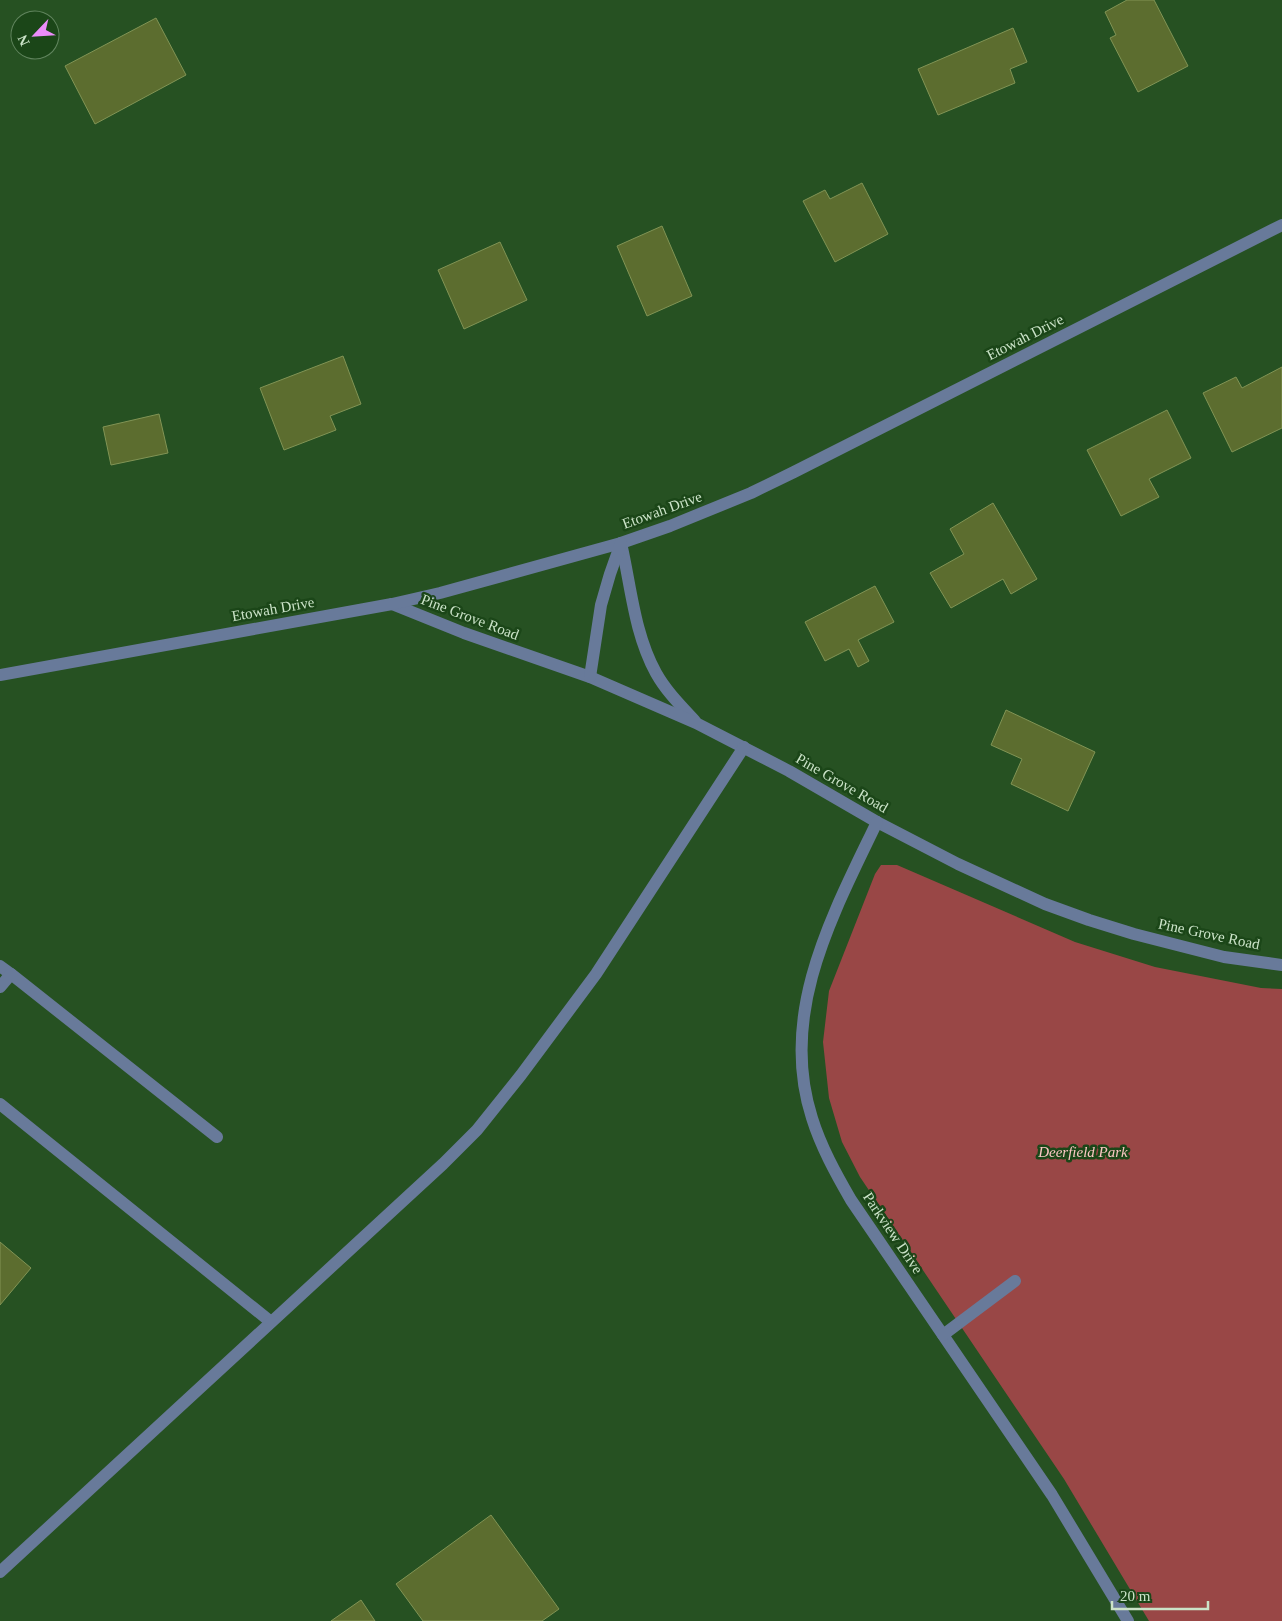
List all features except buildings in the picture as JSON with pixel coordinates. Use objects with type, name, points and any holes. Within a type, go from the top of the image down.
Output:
[{"type":"street","name":"Etowah Drive","points":[[0,675],[392,604],[488,580],[621,543],[670,526],[751,493],[1282,225]]},
{"type":"street","points":[[590,677],[602,605],[621,543]]},
{"type":"street","points":[[621,543],[640,636],[648,656],[668,691],[696,723]]},
{"type":"street","name":"Pine Grove Road","points":[[392,604],[464,633],[590,677],[696,723],[744,747],[877,822],[958,864],[1045,904],[1134,934],[1224,957],[1282,965]]},
{"type":"street","points":[[0,1572],[443,1164],[482,1123],[521,1076],[596,974],[744,747]]},
{"type":"street","name":"Parkview Drive","points":[[877,822],[824,937],[816,960],[804,1014],[800,1047],[811,1117],[833,1170],[851,1200],[1052,1495],[1128,1621]]},
{"type":"street","points":[[0,966],[217,1137]]},
{"type":"street","points":[[0,987],[10,974]]},
{"type":"street","points":[[0,1104],[271,1322]]},
{"type":"street","points":[[943,1335],[1015,1281]]},
{"type":"green space","name":"Deerfield Park","points":[[881,865],[897,865],[1075,942],[1155,967],[1261,988],[1282,989],[1282,1621],[1149,1621],[1064,1479],[860,1177],[842,1142],[829,1098],[823,1042],[829,991],[875,874]]}]
